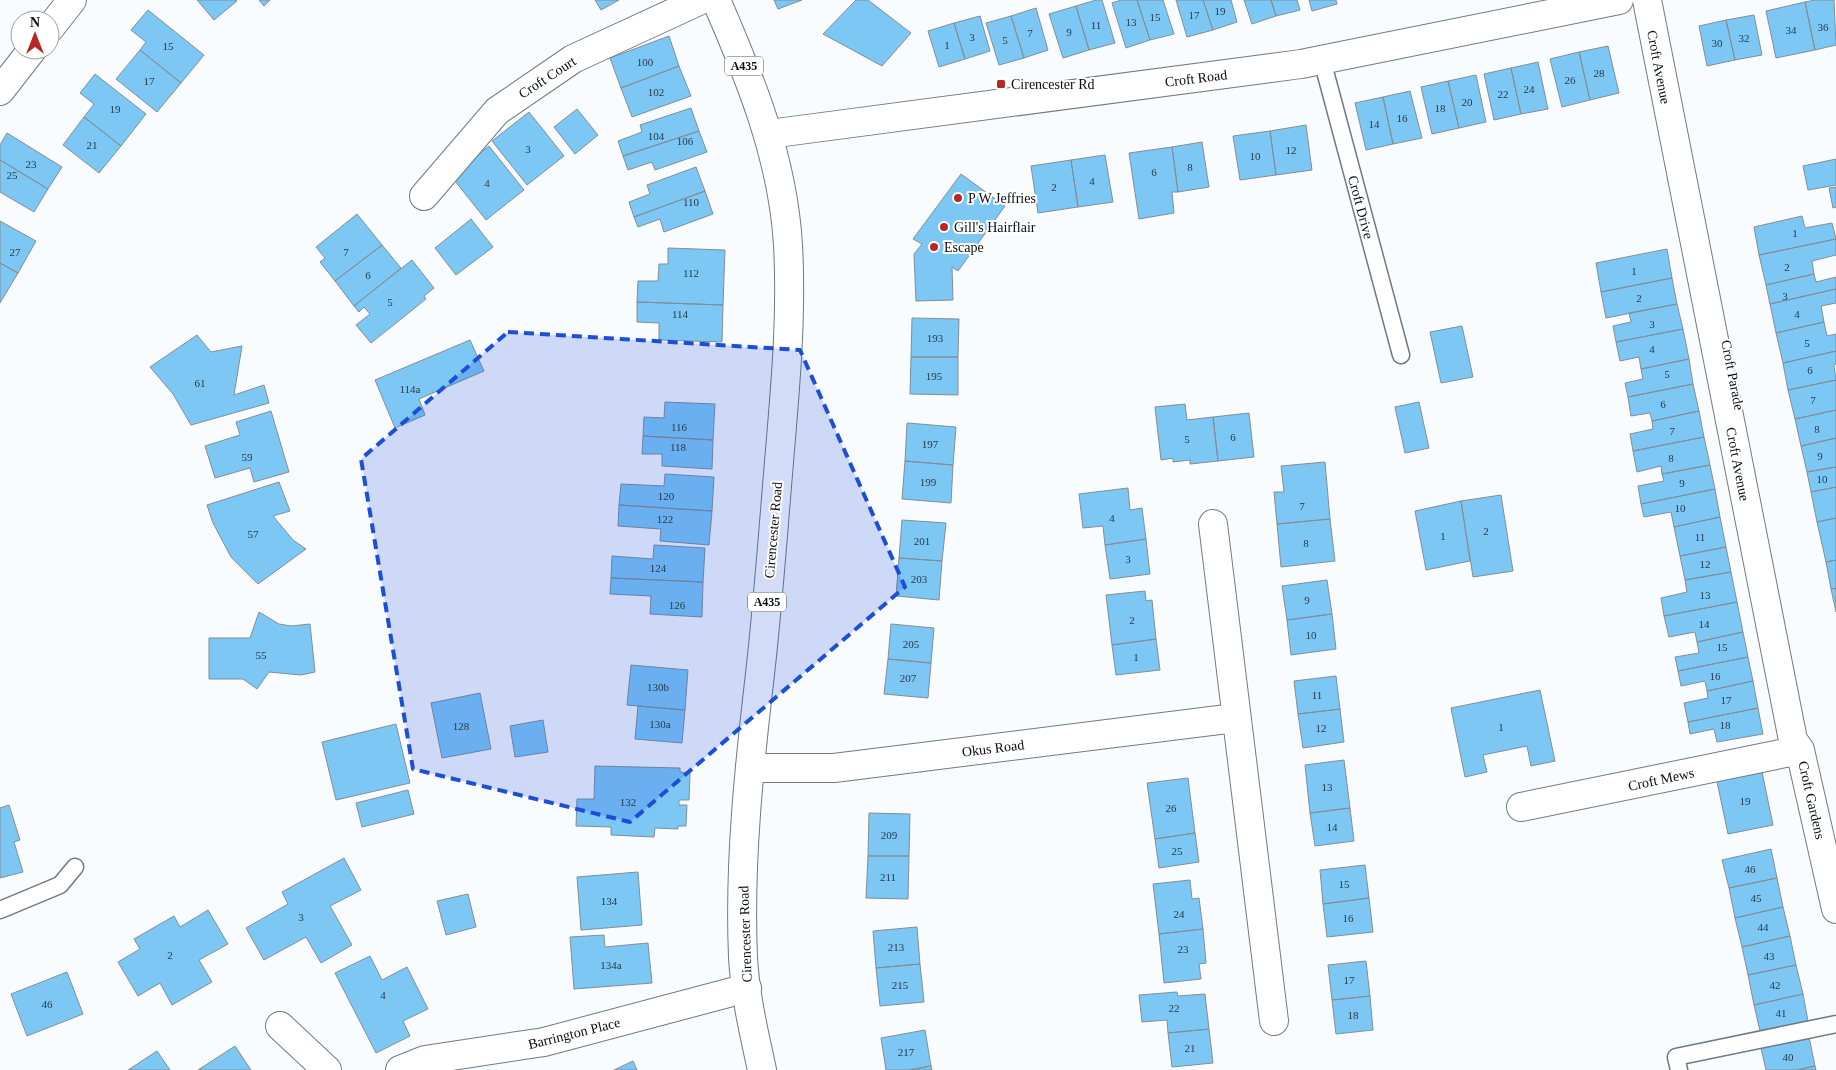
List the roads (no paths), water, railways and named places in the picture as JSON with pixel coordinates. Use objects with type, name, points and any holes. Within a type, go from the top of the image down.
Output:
[{"type":"street","points":[[60,15],[72,0]]},
{"type":"street","name":"Croft Court","points":[[424,196],[497,111],[573,59],[701,0]]},
{"type":"street","name":"Cirencester Road","points":[[716,0],[743,62],[769,134],[780,186],[788,244],[788,335],[767,600],[750,768],[743,862],[743,959],[762,1070]]},
{"type":"street","name":"Croft Road","points":[[769,134],[1322,60],[1579,4],[1619,0]]},
{"type":"street","name":"Croft Avenue","points":[[1647,0],[1792,740],[1800,750]]},
{"type":"street","name":"Croft Parade","points":[[1656,0],[1807,738],[1800,750]]},
{"type":"street","points":[[0,91],[24,60]]},
{"type":"street","points":[[1213,524],[1235,718],[1274,1021]]},
{"type":"street","name":"Okus Road","points":[[750,768],[834,768],[1235,718]]},
{"type":"street","name":"Croft Mews","points":[[1521,807],[1800,750]]},
{"type":"street","name":"Croft Gardens","points":[[1800,750],[1836,909]]},
{"type":"street","name":"Barrington Place","points":[[400,1070],[425,1060],[544,1042],[747,988]]},
{"type":"street","points":[[280,1026],[327,1070]]},
{"type":"lane","name":"Croft Drive","points":[[1322,60],[1401,354]]},
{"type":"lane","points":[[0,910],[60,885],[75,867]]},
{"type":"lane","points":[[1679,1070],[1676,1057],[1836,1024]]},
{"type":"place","name":"Cirencester Rd","points":[[1001,84]]},
{"type":"place","name":"P W Jeffries","points":[[958,198]]},
{"type":"place","name":"Gill's Hairflair","points":[[944,227]]},
{"type":"place","name":"Escape","points":[[934,247]]}]
